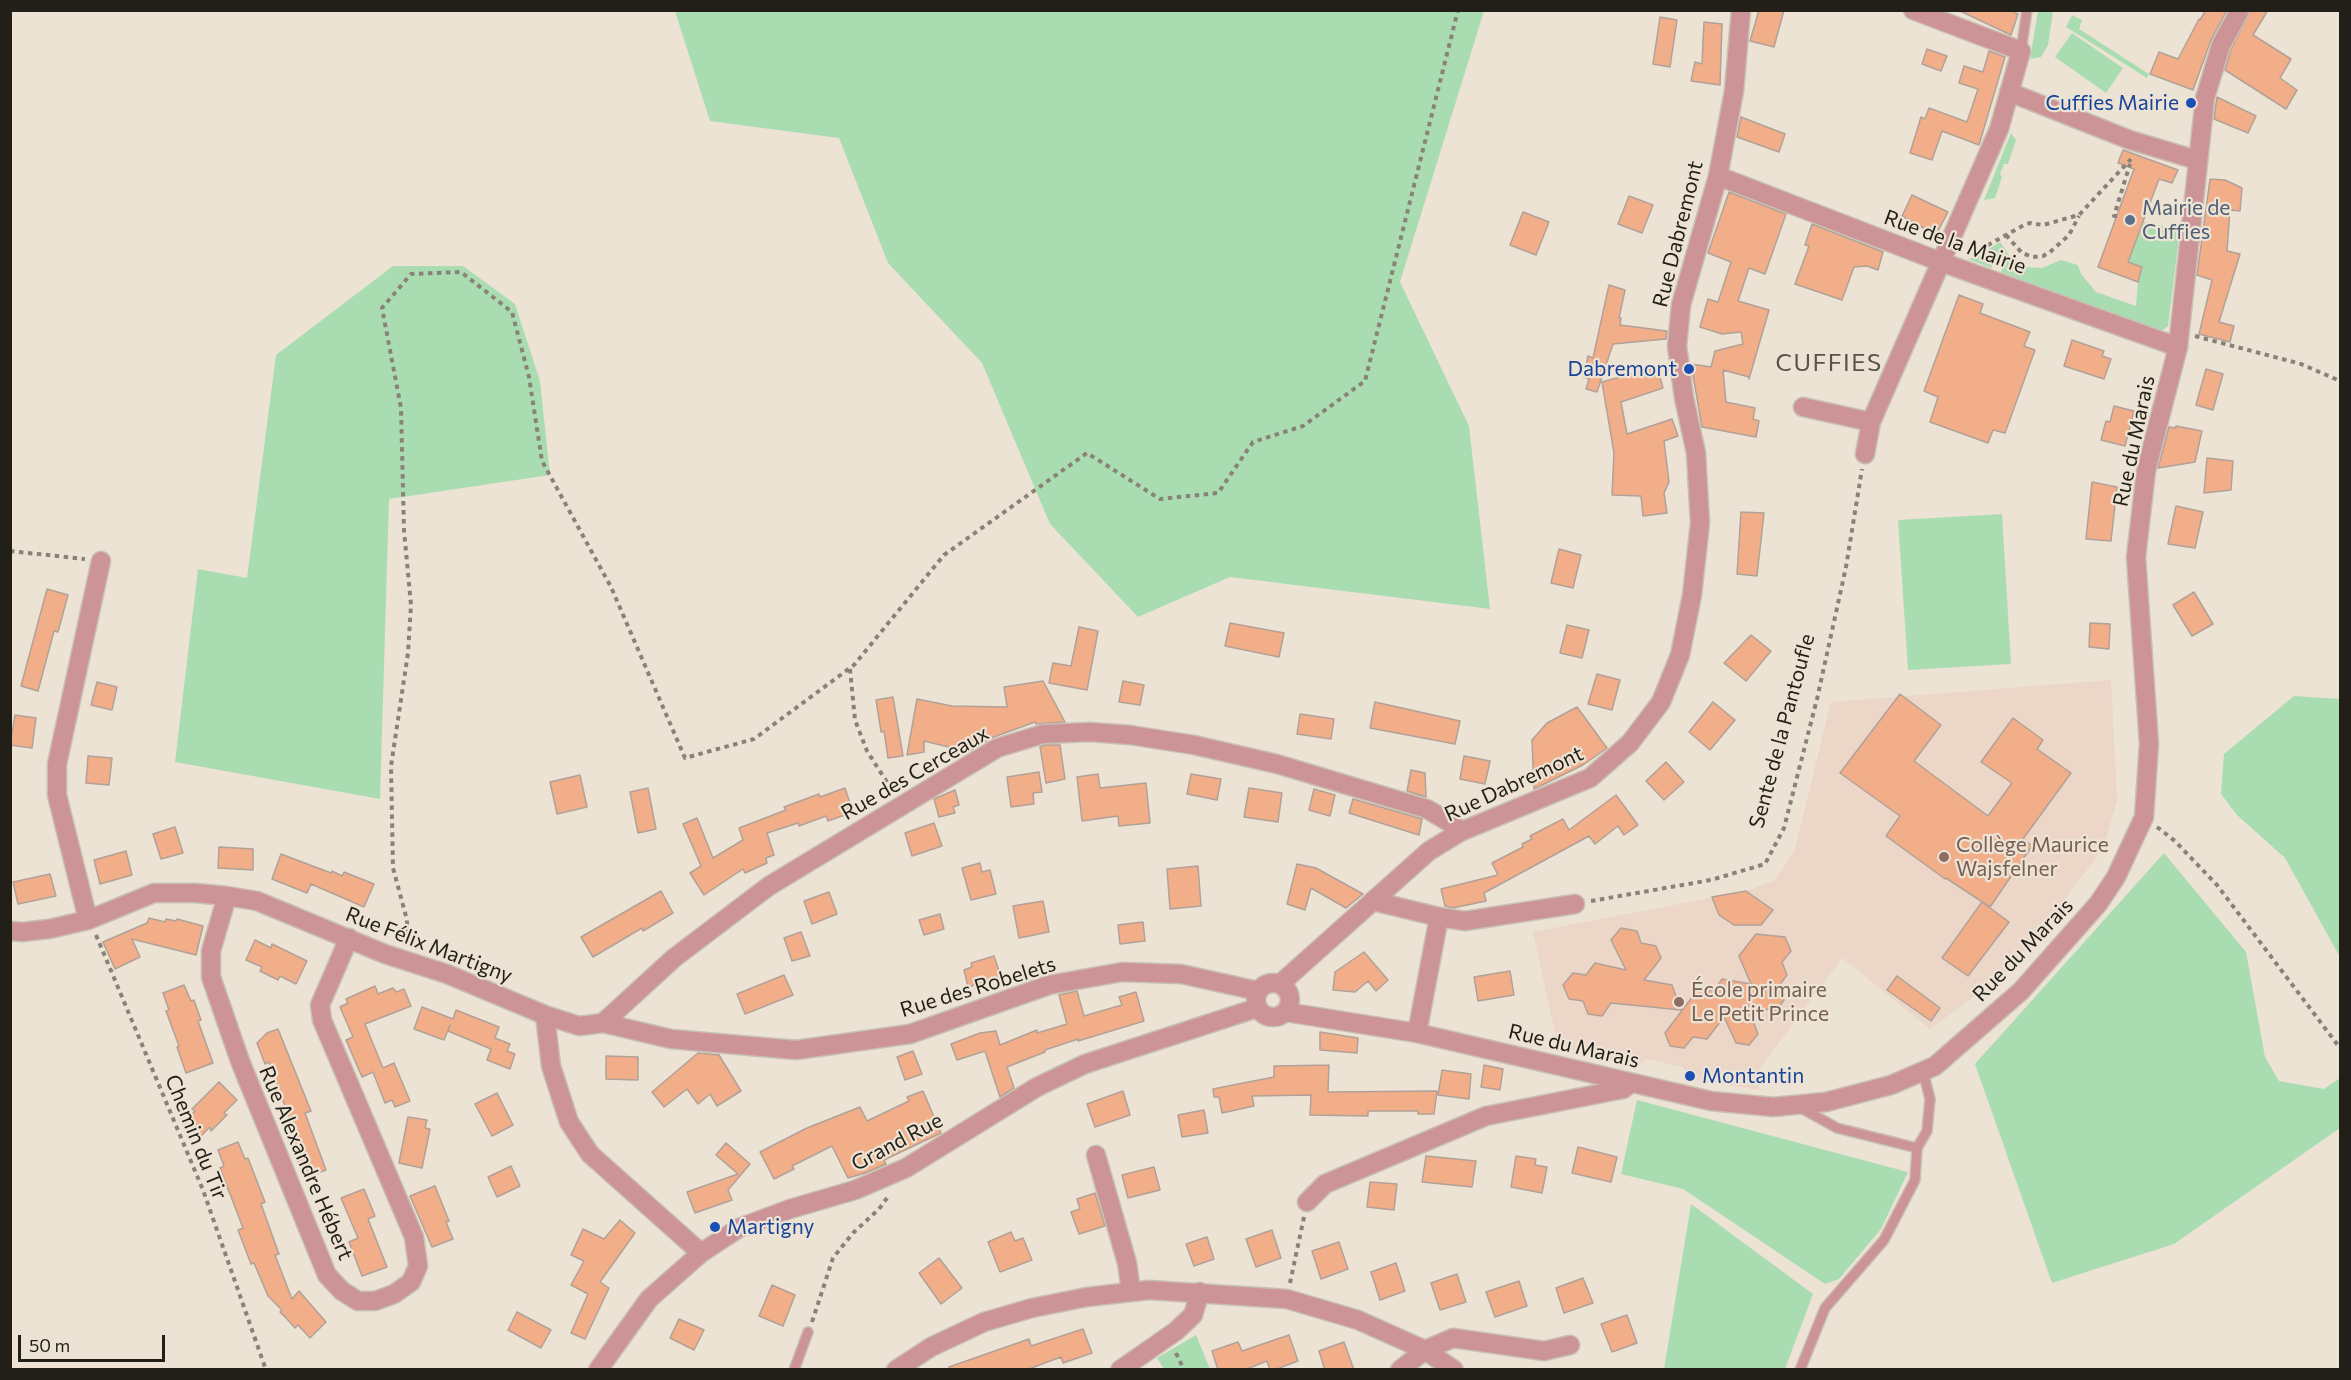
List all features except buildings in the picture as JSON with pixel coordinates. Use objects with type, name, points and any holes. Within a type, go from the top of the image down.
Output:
[{"type":"street","name":"Rue Dabremont","points":[[1280,984],[1429,851],[1460,832],[1590,778],[1630,743],[1660,702],[1680,655],[1692,595],[1700,523],[1696,453],[1684,398],[1677,346],[1681,305],[1718,176],[1734,91],[1741,10]]},
{"type":"street","points":[[1865,454],[1871,422],[1999,129],[2021,51],[1913,10]]},
{"type":"street","name":"Rue du Marais","points":[[1286,1012],[1417,1033],[1711,1101],[1773,1107],[1826,1102],[1891,1085],[1923,1071],[1935,1065],[2021,991],[2098,904],[2116,877],[2144,817],[2149,744],[2136,557],[2146,471],[2179,341],[2205,98],[2221,45],[2240,10]]},
{"type":"street","points":[[2009,92],[2138,142],[2197,160]]},
{"type":"street","name":"Rue de la Mairie","points":[[1718,176],[1941,262],[2179,341]]},
{"type":"street","points":[[1803,407],[1871,422]]},
{"type":"street","points":[[88,920],[57,795],[57,764],[101,561]]},
{"type":"street","name":"Rue des Cerceaux","points":[[603,1023],[674,958],[769,886],[997,748],[1042,734],[1090,732],[1194,745],[1277,764],[1427,809],[1454,825],[1460,832]]},
{"type":"street","name":"Rue Félix Martigny","points":[[10,931],[49,929],[88,920],[154,893],[227,896],[257,902],[407,962],[447,974],[545,1015]]},
{"type":"street","name":"Rue Alexandre Hébert","points":[[227,896],[211,951],[211,977],[240,1061],[327,1275],[342,1291],[358,1301],[375,1301],[394,1294],[411,1282],[418,1266],[414,1237],[322,1020],[320,1005],[349,938]]},
{"type":"street","points":[[1373,901],[1465,921],[1575,904]]},
{"type":"street","points":[[1417,1033],[1439,917]]},
{"type":"street","name":"Rue des Robelets","points":[[603,1023],[671,1039],[796,1050],[909,1034],[1049,986],[1122,972],[1181,974],[1258,999]]},
{"type":"street","points":[[1268,984],[1280,984],[1289,994],[1290,1000],[1286,1012],[1271,1017],[1261,1012],[1258,999],[1268,984]]},
{"type":"street","name":"Grand Rue","points":[[598,1370],[649,1299],[701,1253],[739,1228],[790,1209],[855,1190],[897,1172],[1037,1087],[1085,1064],[1258,999]]},
{"type":"street","points":[[603,1023],[579,1026],[545,1015],[551,1066],[569,1122],[590,1154],[701,1253]]},
{"type":"street","points":[[1308,1202],[1325,1184],[1486,1116],[1623,1089],[1631,1083]]},
{"type":"street","points":[[1096,1155],[1127,1263],[1131,1291]]},
{"type":"street","points":[[896,1370],[931,1347],[984,1322],[1032,1308],[1131,1291],[1200,1292],[1287,1299],[1358,1320],[1425,1350],[1454,1370]]},
{"type":"street","points":[[1120,1370],[1176,1331],[1192,1315],[1200,1292]]},
{"type":"street","points":[[1400,1370],[1425,1350],[1453,1338],[1544,1351],[1570,1346]]},
{"type":"lane","points":[[2021,51],[2027,10]]},
{"type":"lane","points":[[1800,1370],[1825,1308],[1884,1240],[1915,1180],[1917,1148],[1926,1131],[1930,1099],[1923,1071]]},
{"type":"lane","points":[[1796,1105],[1837,1128],[1917,1148]]},
{"type":"lane","points":[[794,1370],[808,1332]]},
{"type":"path","points":[[407,962],[407,920],[393,868],[391,766],[408,653],[411,605],[404,514],[401,408],[382,308],[411,274],[460,272],[512,312],[529,377],[542,461],[611,587],[685,758],[754,739],[850,669],[944,555],[1087,453],[1160,499],[1218,494],[1253,442],[1303,426],[1365,381],[1458,10]]},
{"type":"path","points":[[2116,216],[2114,216],[2138,142]]},
{"type":"path","points":[[2006,235],[2022,253],[2033,257],[2043,256],[2050,252],[2069,234],[2081,214],[2131,160]]},
{"type":"path","points":[[1974,253],[2030,223],[2043,225],[2081,214]]},
{"type":"path","points":[[2179,341],[2200,337],[2290,361],[2340,381]]},
{"type":"path","name":"Sente de la Pantoufle","points":[[1575,904],[1711,880],[1765,864],[1784,828],[1816,699],[1846,567],[1865,454]]},
{"type":"path","points":[[10,551],[101,561]]},
{"type":"path","points":[[850,669],[855,720],[867,751],[901,806]]},
{"type":"path","points":[[2144,817],[2175,841],[2217,885],[2340,1048]]},
{"type":"path","name":"Chemin du Tir","points":[[88,920],[120,990],[203,1190],[266,1370]]},
{"type":"path","points":[[808,1332],[833,1258],[853,1233],[879,1209],[889,1194],[897,1172]]},
{"type":"path","points":[[1287,1299],[1308,1202]]},
{"type":"shaded area","name":"Collège Maurice Wajsfelner","points":[[2111,680],[2117,800],[2106,841],[2094,861],[2010,970],[1930,1029],[1842,958],[1761,1067],[1759,1090],[1688,1079],[1683,1067],[1646,1059],[1637,1067],[1558,1046],[1533,932],[1746,891],[1774,881],[1794,852],[1831,702]]},
{"type":"green space","points":[[675,11],[1484,11],[1400,282],[1469,426],[1490,609],[1230,577],[1138,617],[1050,524],[982,363],[888,263],[839,138],[710,121]]},
{"type":"green space","points":[[2038,11],[2053,11],[2048,45],[2041,57],[2030,59]]},
{"type":"green space","points":[[2072,15],[2082,20],[2079,29],[2149,74],[2147,78],[2066,27]]},
{"type":"green space","points":[[2072,33],[2123,68],[2106,93],[2055,57]]},
{"type":"green space","points":[[2011,133],[2016,140],[2008,164],[2004,164],[2000,174],[2002,177],[1995,198],[1984,200]]},
{"type":"green space","points":[[2144,222],[2180,230],[2168,326],[2160,332],[2001,272],[2003,265],[1994,262],[1991,268],[1968,259],[1976,257],[2000,242],[2011,258],[2024,267],[2042,268],[2061,260],[2078,265],[2081,274],[2096,292],[2136,306],[2142,267],[2127,262],[2133,241],[2136,241]]},
{"type":"green space","points":[[393,266],[463,266],[515,304],[540,381],[550,475],[389,499],[380,799],[175,762],[198,569],[247,578],[276,355]]},
{"type":"green space","points":[[2002,514],[2011,664],[1908,670],[1898,520]]},
{"type":"green space","points":[[2294,696],[2340,699],[2340,957],[2285,858],[2237,815],[2221,794],[2224,754]]},
{"type":"green space","points":[[2164,853],[2246,952],[2265,1057],[2279,1081],[2324,1089],[2340,1078],[2340,1128],[2174,1244],[2052,1283],[1975,1064]]},
{"type":"green space","points":[[1637,1100],[1908,1172],[1881,1229],[1839,1279],[1825,1284],[1683,1189],[1621,1174]]},
{"type":"green space","points":[[1691,1204],[1813,1294],[1785,1369],[1664,1369]]},
{"type":"green space","points":[[1196,1335],[1210,1369],[1164,1369],[1157,1358]]},
{"type":"place","name":"Cuffies Mairie","points":[[2191,103]]},
{"type":"place","name":"Mairie de Cuffies","points":[[2130,220]]},
{"type":"place","name":"Dabremont","points":[[1689,369]]},
{"type":"place","name":"Collège Maurice Wajsfelner","points":[[1944,857]]},
{"type":"place","name":"École primaire Le Petit Prince","points":[[1679,1002]]},
{"type":"place","name":"Montantin","points":[[1690,1076]]},
{"type":"place","name":"Martigny","points":[[715,1227]]},
{"type":"district","name":"CUFFIES","points":[[1829,363]]}]
